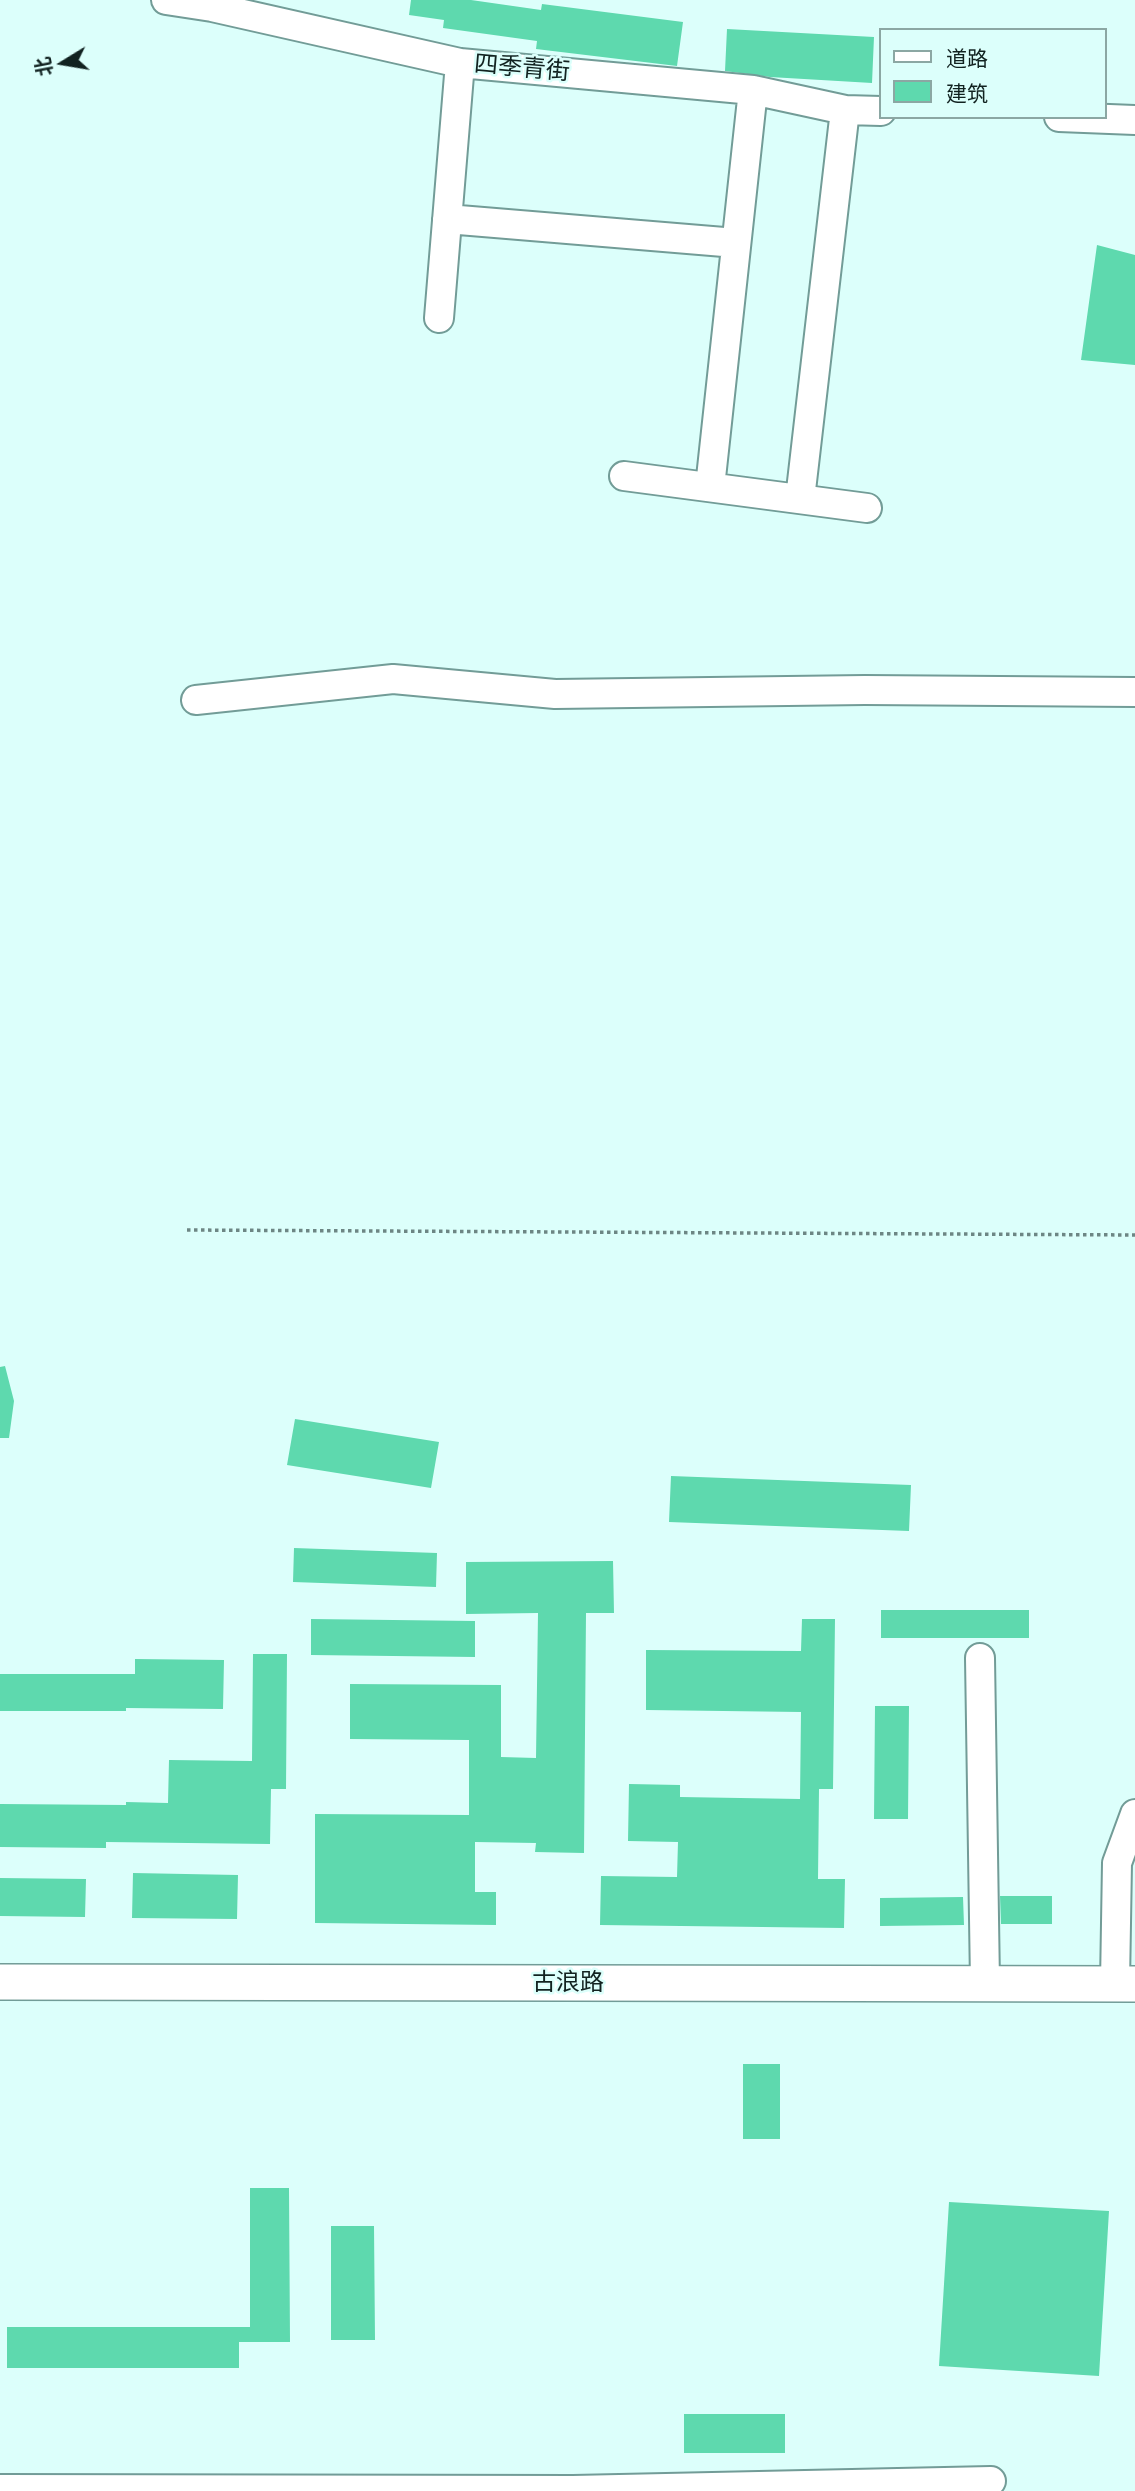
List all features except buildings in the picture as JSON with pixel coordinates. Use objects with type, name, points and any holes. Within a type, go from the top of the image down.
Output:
[{"type":"main road","name":"古浪路","points":[[0,1982],[1125,1983]]},
{"type":"street","name":"四季青街","points":[[166,0],[212,7],[460,63],[753,90],[845,110],[880,111]]},
{"type":"street","points":[[439,318],[460,63]]},
{"type":"street","points":[[710,487],[753,90]]},
{"type":"street","points":[[800,499],[845,110]]},
{"type":"street","points":[[1107,119],[1135,120]]},
{"type":"street","points":[[447,219],[736,243]]},
{"type":"street","points":[[624,476],[867,508]]},
{"type":"street","points":[[196,700],[393,679],[555,694],[1135,692]]},
{"type":"street","points":[[980,1658],[985,1983]]},
{"type":"street","points":[[1125,1983],[1117,1863],[1135,1814]]},
{"type":"street","points":[[0,2489],[573,2491],[991,2481]]},
{"type":"path","points":[[187,1230],[1135,1235]]}]
